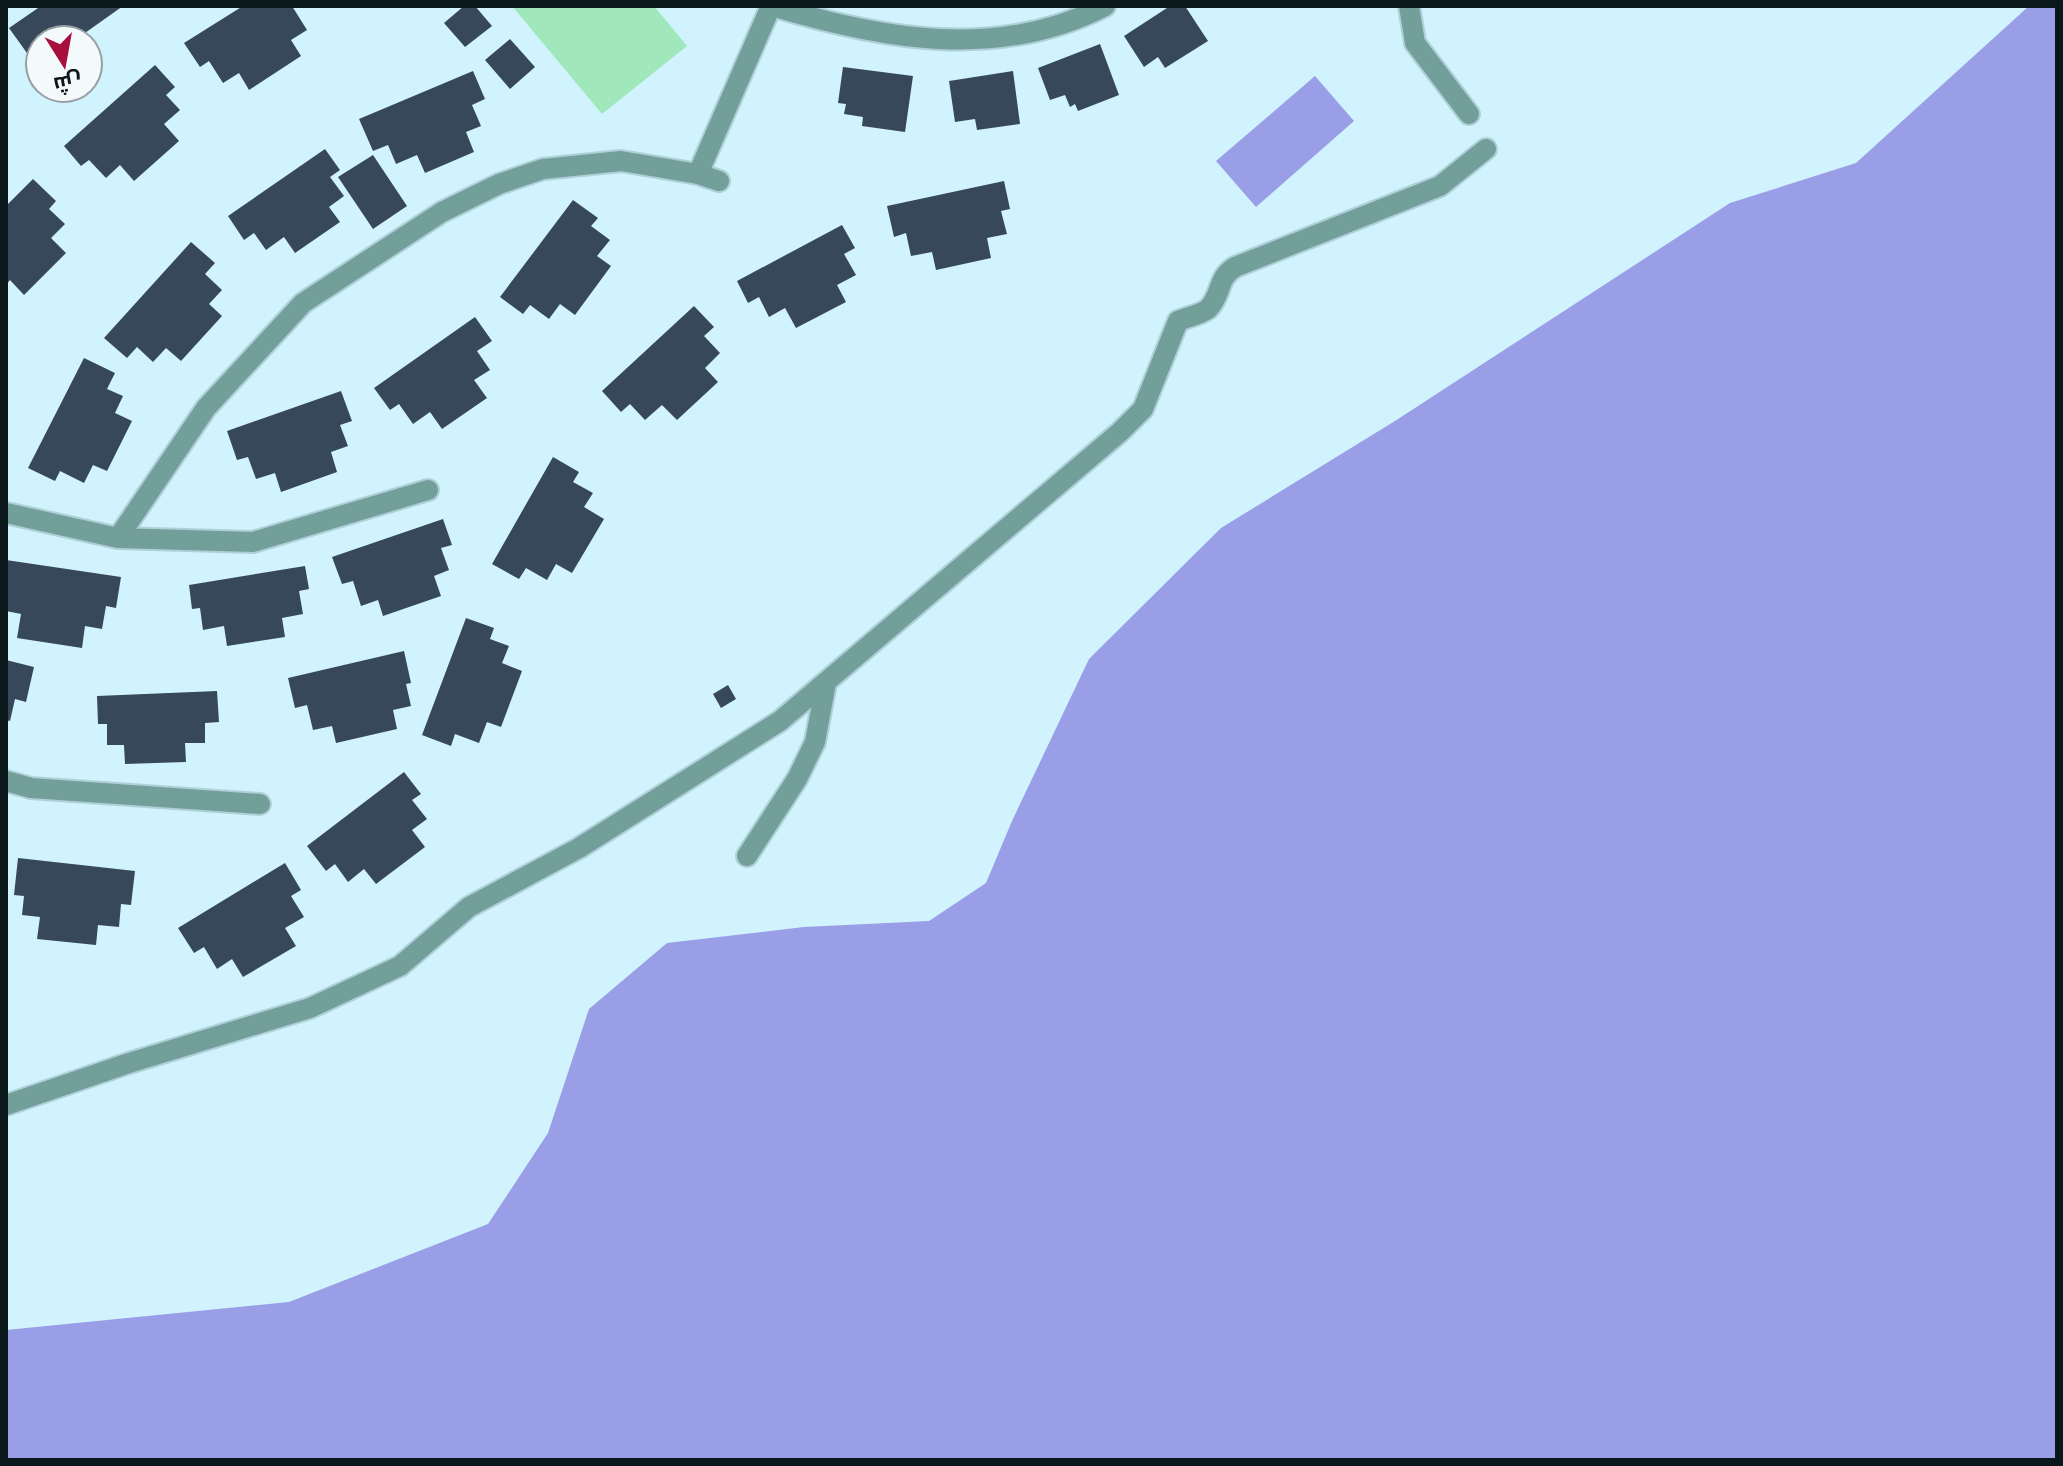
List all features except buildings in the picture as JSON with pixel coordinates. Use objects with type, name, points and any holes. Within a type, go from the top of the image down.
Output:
[{"type":"street","points":[[698,174],[772,6],[832,24],[946,41],[989,39],[1040,31],[1105,6]]},
{"type":"street","points":[[1409,6],[1415,43],[1469,114]]},
{"type":"street","points":[[6,1105],[129,1063],[310,1008],[400,966],[469,907],[579,848],[780,721],[1120,432],[1143,409],[1178,321],[1205,311],[1216,299],[1225,274],[1235,267],[1440,186],[1486,149]]},
{"type":"street","points":[[118,538],[206,408],[303,303],[442,212],[499,184],[543,169],[621,161],[698,174],[719,181]]},
{"type":"street","points":[[6,513],[118,538],[253,542],[428,490]]},
{"type":"street","points":[[747,856],[797,779],[815,742],[826,683]]},
{"type":"street","points":[[6,781],[31,788],[260,804]]},
{"type":"green space","points":[[512,6],[654,6],[687,46],[602,114]]},
{"type":"water","points":[[2029,6],[2057,6],[2057,1460],[6,1460],[6,1330],[289,1302],[488,1224],[548,1133],[589,1009],[667,943],[804,927],[929,921],[986,883],[1089,659],[1221,528],[1395,421],[1730,203],[1856,163]]},
{"type":"water","points":[[1315,76],[1354,121],[1256,207],[1216,161]]}]
